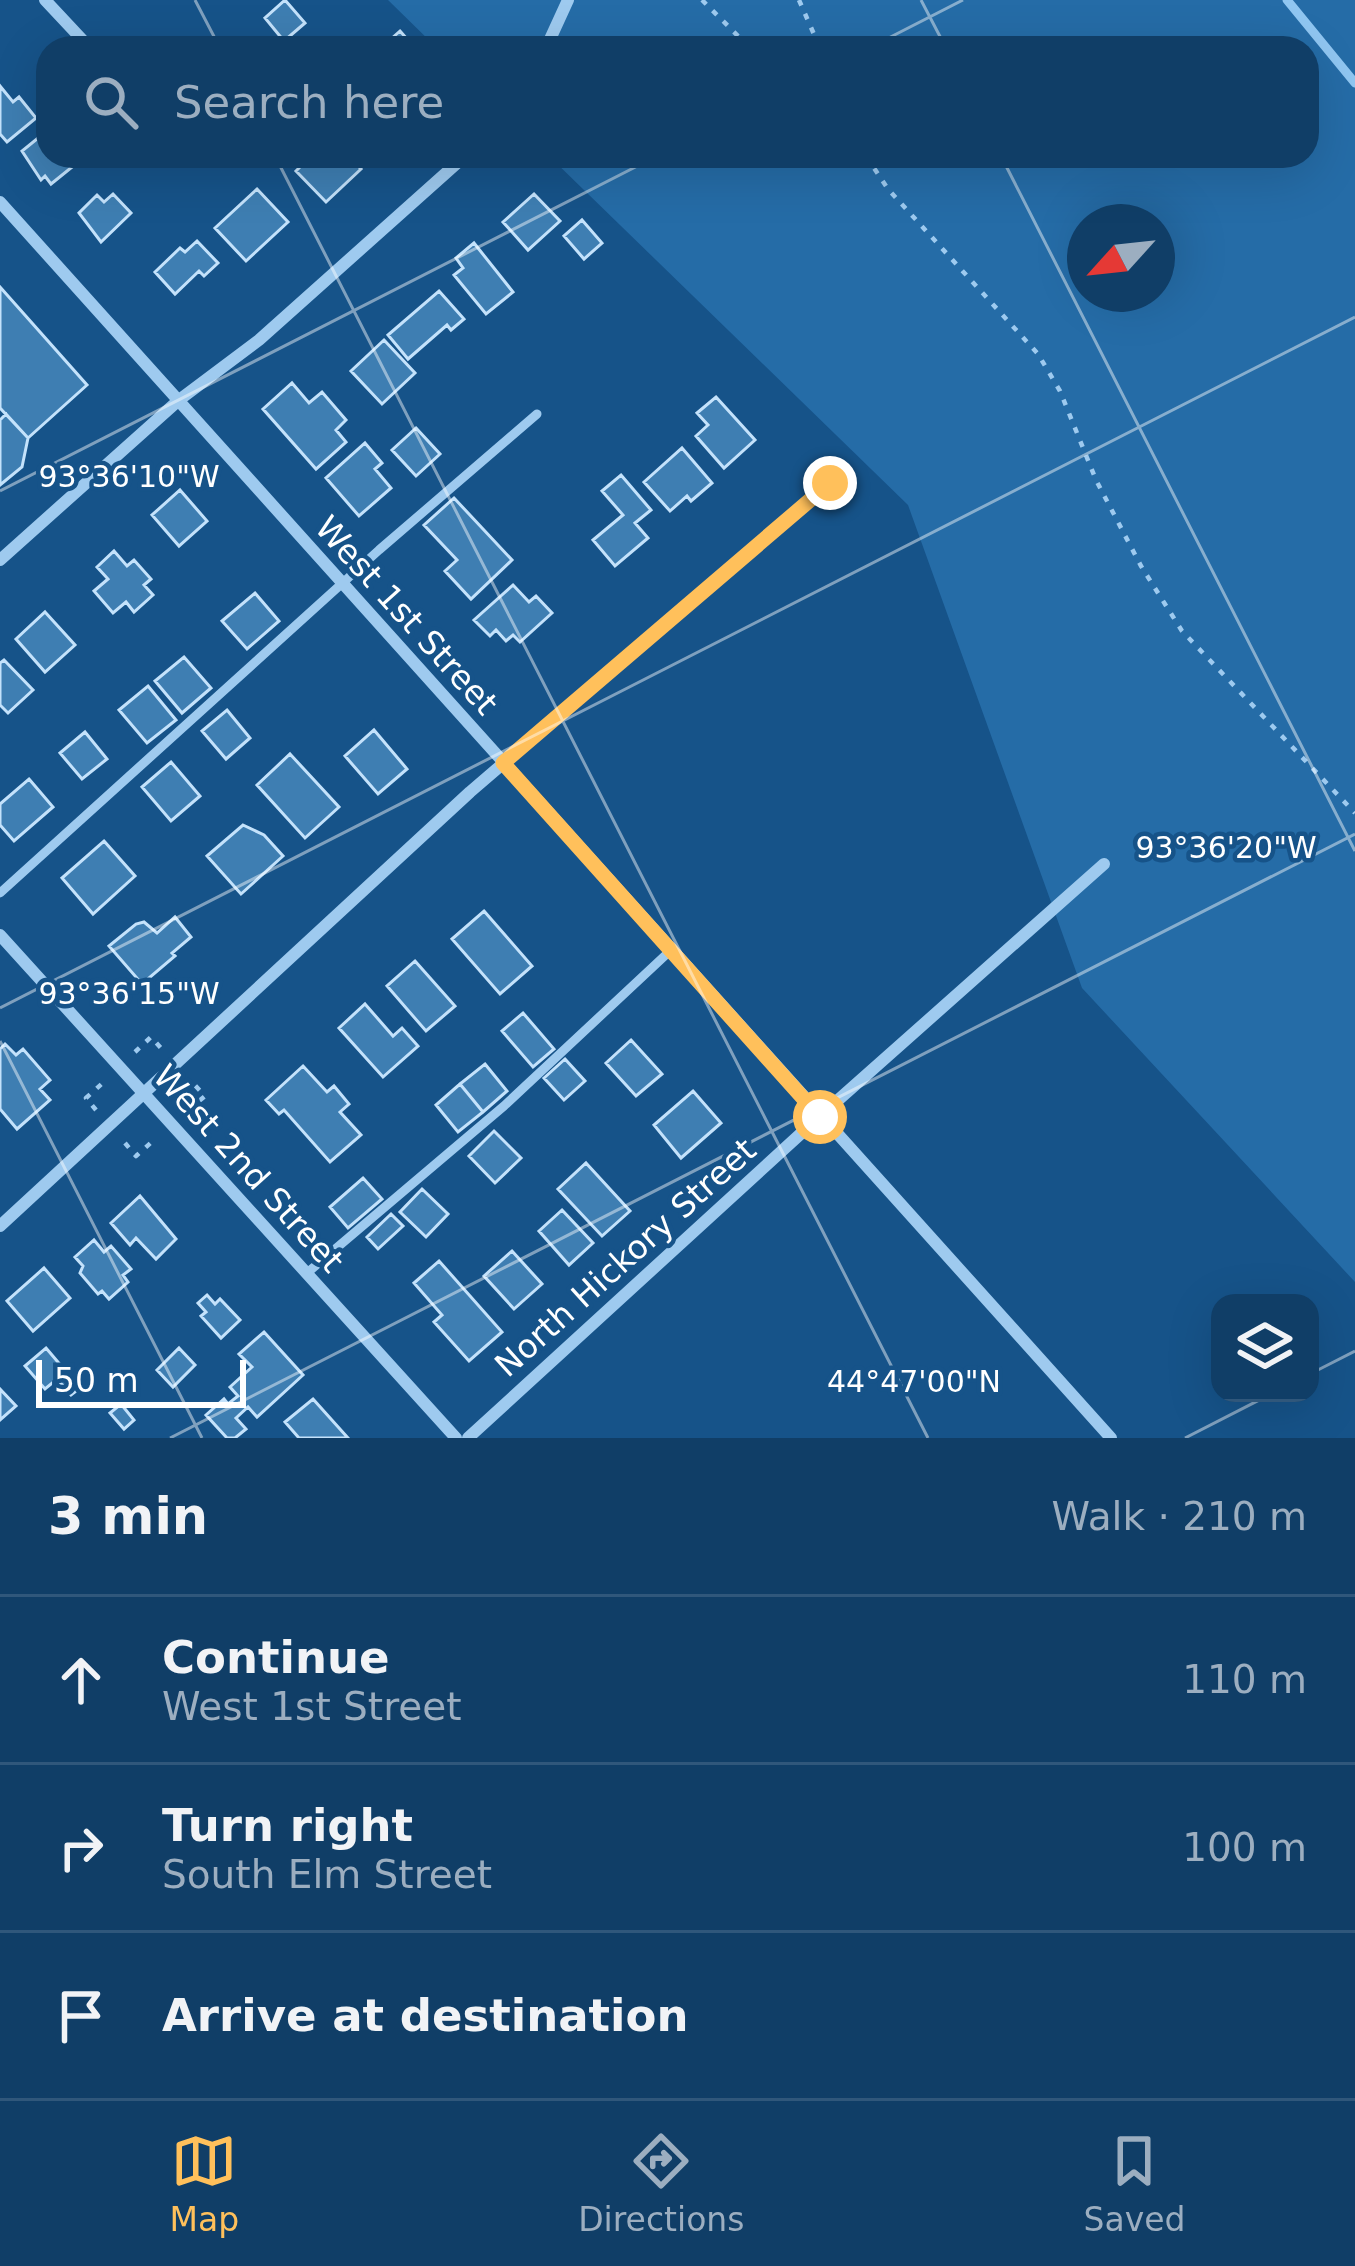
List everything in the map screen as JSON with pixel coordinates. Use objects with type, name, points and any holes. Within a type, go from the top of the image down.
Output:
[{"type":"street","points":[[45,0],[79,36]]},
{"type":"street","points":[[552,36],[568,0]]},
{"type":"street","points":[[0,560],[179,400],[260,340],[452,168]]},
{"type":"street","name":"West 1st Street","points":[[0,202],[1111,1438]]},
{"type":"street","points":[[0,1226],[503,763],[830,483]]},
{"type":"street","name":"North Hickory Street","points":[[468,1438],[1104,865]]},
{"type":"street","name":"West 2nd Street","points":[[0,934],[456,1438]]},
{"type":"lane","points":[[0,893],[536,414]]},
{"type":"lane","points":[[308,1273],[504,1106],[671,950]]},
{"type":"path","points":[[702,0],[738,36]]},
{"type":"path","points":[[800,0],[815,36]]},
{"type":"path","points":[[873,168],[1038,354],[1060,392],[1096,480],[1181,631],[1355,813]]},
{"type":"path","points":[[135,1052],[151,1037],[162,1050]]},
{"type":"path","points":[[96,1110],[86,1099],[105,1081]]},
{"type":"path","points":[[185,1113],[205,1096],[191,1081]]},
{"type":"path","points":[[124,1143],[136,1156],[154,1141]]},
{"type":"shaded area","points":[[388,0],[1355,0],[1355,1282],[1082,988],[908,505],[561,168],[1319,168],[1319,36],[425,36]]},
{"type":"building","points":[[285,0],[305,23],[290,36],[280,36],[265,18]]},
{"type":"building","points":[[0,86],[13,102],[19,97],[36,118],[7,142],[0,134]]},
{"type":"building","points":[[36,140],[36,168],[71,168],[51,184],[45,176],[41,180],[22,151]]},
{"type":"building","points":[[299,168],[361,169],[326,202],[296,171]]},
{"type":"building","points":[[257,189],[288,222],[246,261],[215,228]]},
{"type":"building","points":[[113,194],[131,213],[101,242],[79,213],[97,195],[104,202]]},
{"type":"building","points":[[534,194],[560,221],[528,250],[503,222]]},
{"type":"building","points":[[582,220],[602,243],[584,259],[564,236]]},
{"type":"building","points":[[197,241],[218,263],[204,276],[199,271],[175,294],[155,272],[180,248],[185,252]]},
{"type":"building","points":[[474,243],[513,292],[486,314],[454,275],[463,268],[456,258]]},
{"type":"building","points":[[0,287],[87,385],[28,438],[0,408]]},
{"type":"building","points":[[439,291],[464,319],[451,330],[447,325],[408,359],[388,335]]},
{"type":"building","points":[[384,340],[415,373],[382,404],[351,371]]},
{"type":"building","points":[[292,383],[309,403],[322,392],[346,420],[336,430],[346,442],[316,469],[263,409]]},
{"type":"building","points":[[716,397],[755,440],[724,468],[696,436],[708,425],[697,413]]},
{"type":"building","points":[[6,414],[28,438],[22,467],[0,485],[0,420]]},
{"type":"building","points":[[416,428],[440,454],[416,476],[392,450]]},
{"type":"building","points":[[365,443],[382,463],[375,469],[391,488],[359,516],[326,478]]},
{"type":"building","points":[[682,448],[712,483],[670,511],[644,482]]},
{"type":"building","points":[[621,475],[651,510],[635,523],[648,538],[615,566],[593,540],[623,515],[602,491]]},
{"type":"building","points":[[180,490],[207,521],[179,546],[152,515]]},
{"type":"building","points":[[454,498],[512,560],[471,599],[445,571],[457,560],[424,525]]},
{"type":"building","points":[[114,551],[127,566],[134,560],[151,579],[144,585],[153,595],[134,612],[126,602],[113,613],[94,591],[108,579],[97,567]]},
{"type":"building","points":[[513,585],[529,602],[536,596],[552,613],[520,642],[513,635],[506,641],[496,630],[490,636],[474,620]]},
{"type":"building","points":[[255,593],[279,621],[247,649],[222,621]]},
{"type":"building","points":[[45,612],[75,645],[45,672],[16,639]]},
{"type":"building","points":[[184,657],[211,688],[182,713],[155,681]]},
{"type":"building","points":[[4,660],[33,690],[8,713],[0,705],[0,663]]},
{"type":"building","points":[[148,686],[176,720],[147,743],[119,710]]},
{"type":"building","points":[[227,710],[250,738],[226,759],[202,731]]},
{"type":"building","points":[[374,730],[407,769],[378,794],[345,756]]},
{"type":"building","points":[[85,732],[107,759],[82,779],[60,753]]},
{"type":"building","points":[[290,754],[339,807],[305,838],[257,785]]},
{"type":"building","points":[[171,762],[200,796],[171,821],[142,787]]},
{"type":"building","points":[[29,779],[53,807],[14,841],[0,825],[0,804]]},
{"type":"building","points":[[243,825],[264,835],[283,856],[241,894],[207,856]]},
{"type":"building","points":[[104,841],[135,876],[93,914],[62,878]]},
{"type":"building","points":[[484,911],[532,966],[500,994],[452,939]]},
{"type":"building","points":[[175,917],[191,937],[142,984],[109,946],[136,924],[144,922],[157,933]]},
{"type":"building","points":[[415,961],[455,1006],[426,1031],[387,986]]},
{"type":"building","points":[[365,1004],[393,1036],[402,1028],[418,1046],[383,1077],[339,1028]]},
{"type":"building","points":[[523,1013],[554,1049],[533,1067],[502,1031]]},
{"type":"building","points":[[631,1040],[662,1074],[636,1096],[606,1063]]},
{"type":"building","points":[[5,1044],[16,1055],[23,1049],[50,1080],[40,1089],[50,1100],[17,1129],[0,1109],[0,1049]]},
{"type":"building","points":[[565,1059],[585,1081],[564,1100],[544,1078]]},
{"type":"building","points":[[485,1064],[507,1091],[483,1112],[460,1084]]},
{"type":"building","points":[[303,1066],[327,1092],[334,1086],[349,1104],[340,1112],[361,1135],[330,1162],[284,1110],[279,1114],[266,1100]]},
{"type":"building","points":[[460,1084],[483,1112],[458,1132],[436,1105]]},
{"type":"building","points":[[693,1091],[721,1123],[681,1158],[654,1125]]},
{"type":"building","points":[[494,1131],[521,1158],[495,1183],[469,1156]]},
{"type":"building","points":[[586,1163],[630,1211],[602,1236],[558,1189]]},
{"type":"building","points":[[363,1178],[382,1199],[348,1228],[330,1207]]},
{"type":"building","points":[[422,1189],[448,1214],[426,1237],[400,1212]]},
{"type":"building","points":[[140,1196],[176,1239],[156,1259],[136,1238],[130,1245],[111,1223]]},
{"type":"building","points":[[562,1210],[593,1243],[569,1265],[539,1231]]},
{"type":"building","points":[[391,1214],[403,1226],[378,1249],[367,1237]]},
{"type":"building","points":[[94,1240],[104,1252],[111,1246],[131,1269],[123,1275],[128,1282],[109,1299],[102,1291],[98,1294],[80,1273],[83,1266],[75,1257]]},
{"type":"building","points":[[512,1251],[542,1284],[514,1309],[484,1276]]},
{"type":"building","points":[[439,1261],[502,1332],[469,1361],[434,1322],[442,1315],[414,1283]]},
{"type":"building","points":[[44,1268],[70,1298],[33,1331],[7,1301]]},
{"type":"building","points":[[207,1295],[215,1304],[220,1299],[240,1320],[221,1338],[201,1316],[206,1312],[198,1303]]},
{"type":"building","points":[[264,1332],[303,1375],[257,1417],[248,1407],[236,1418],[246,1429],[227,1438],[206,1415],[224,1399],[228,1404],[238,1396],[230,1387],[252,1367],[239,1354]]},
{"type":"building","points":[[46,1348],[80,1388],[71,1395],[57,1379],[45,1389],[25,1366]]},
{"type":"building","points":[[179,1348],[195,1365],[173,1387],[157,1370]]},
{"type":"building","points":[[0,1389],[16,1406],[0,1420]]},
{"type":"building","points":[[313,1399],[348,1438],[299,1438],[285,1422]]},
{"type":"building","points":[[121,1404],[134,1420],[124,1429],[110,1413]]},
{"type":"waterway","points":[[1287,0],[1316,36]]},
{"type":"waterway","points":[[1319,39],[1355,83]]},
{"type":"route","points":[[820,1117],[503,763],[830,483]]}]
